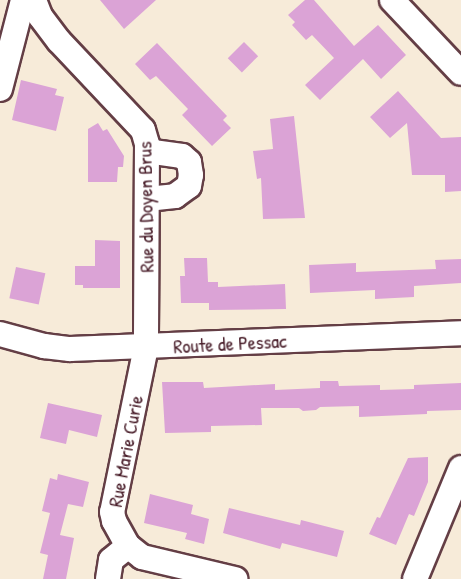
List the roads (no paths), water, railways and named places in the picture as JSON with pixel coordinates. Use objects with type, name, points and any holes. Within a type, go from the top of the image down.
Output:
[{"type":"street","points":[[0,89],[23,0]]},
{"type":"street","name":"Rue du Doyen Brus","points":[[34,0],[39,16],[59,41],[143,130],[147,151],[146,347]]},
{"type":"street","points":[[392,0],[461,73]]},
{"type":"street","points":[[147,151],[182,156],[189,162],[191,175],[189,186],[175,196],[147,199]]},
{"type":"street","name":"Route de Pessac","points":[[0,334],[44,346],[70,349],[461,333]]},
{"type":"street","name":"Rue Marie Curie","points":[[128,546],[117,529],[112,512],[146,347]]},
{"type":"street","points":[[415,579],[461,468]]},
{"type":"street","points":[[108,579],[111,560],[128,546],[142,557],[235,579]]}]
